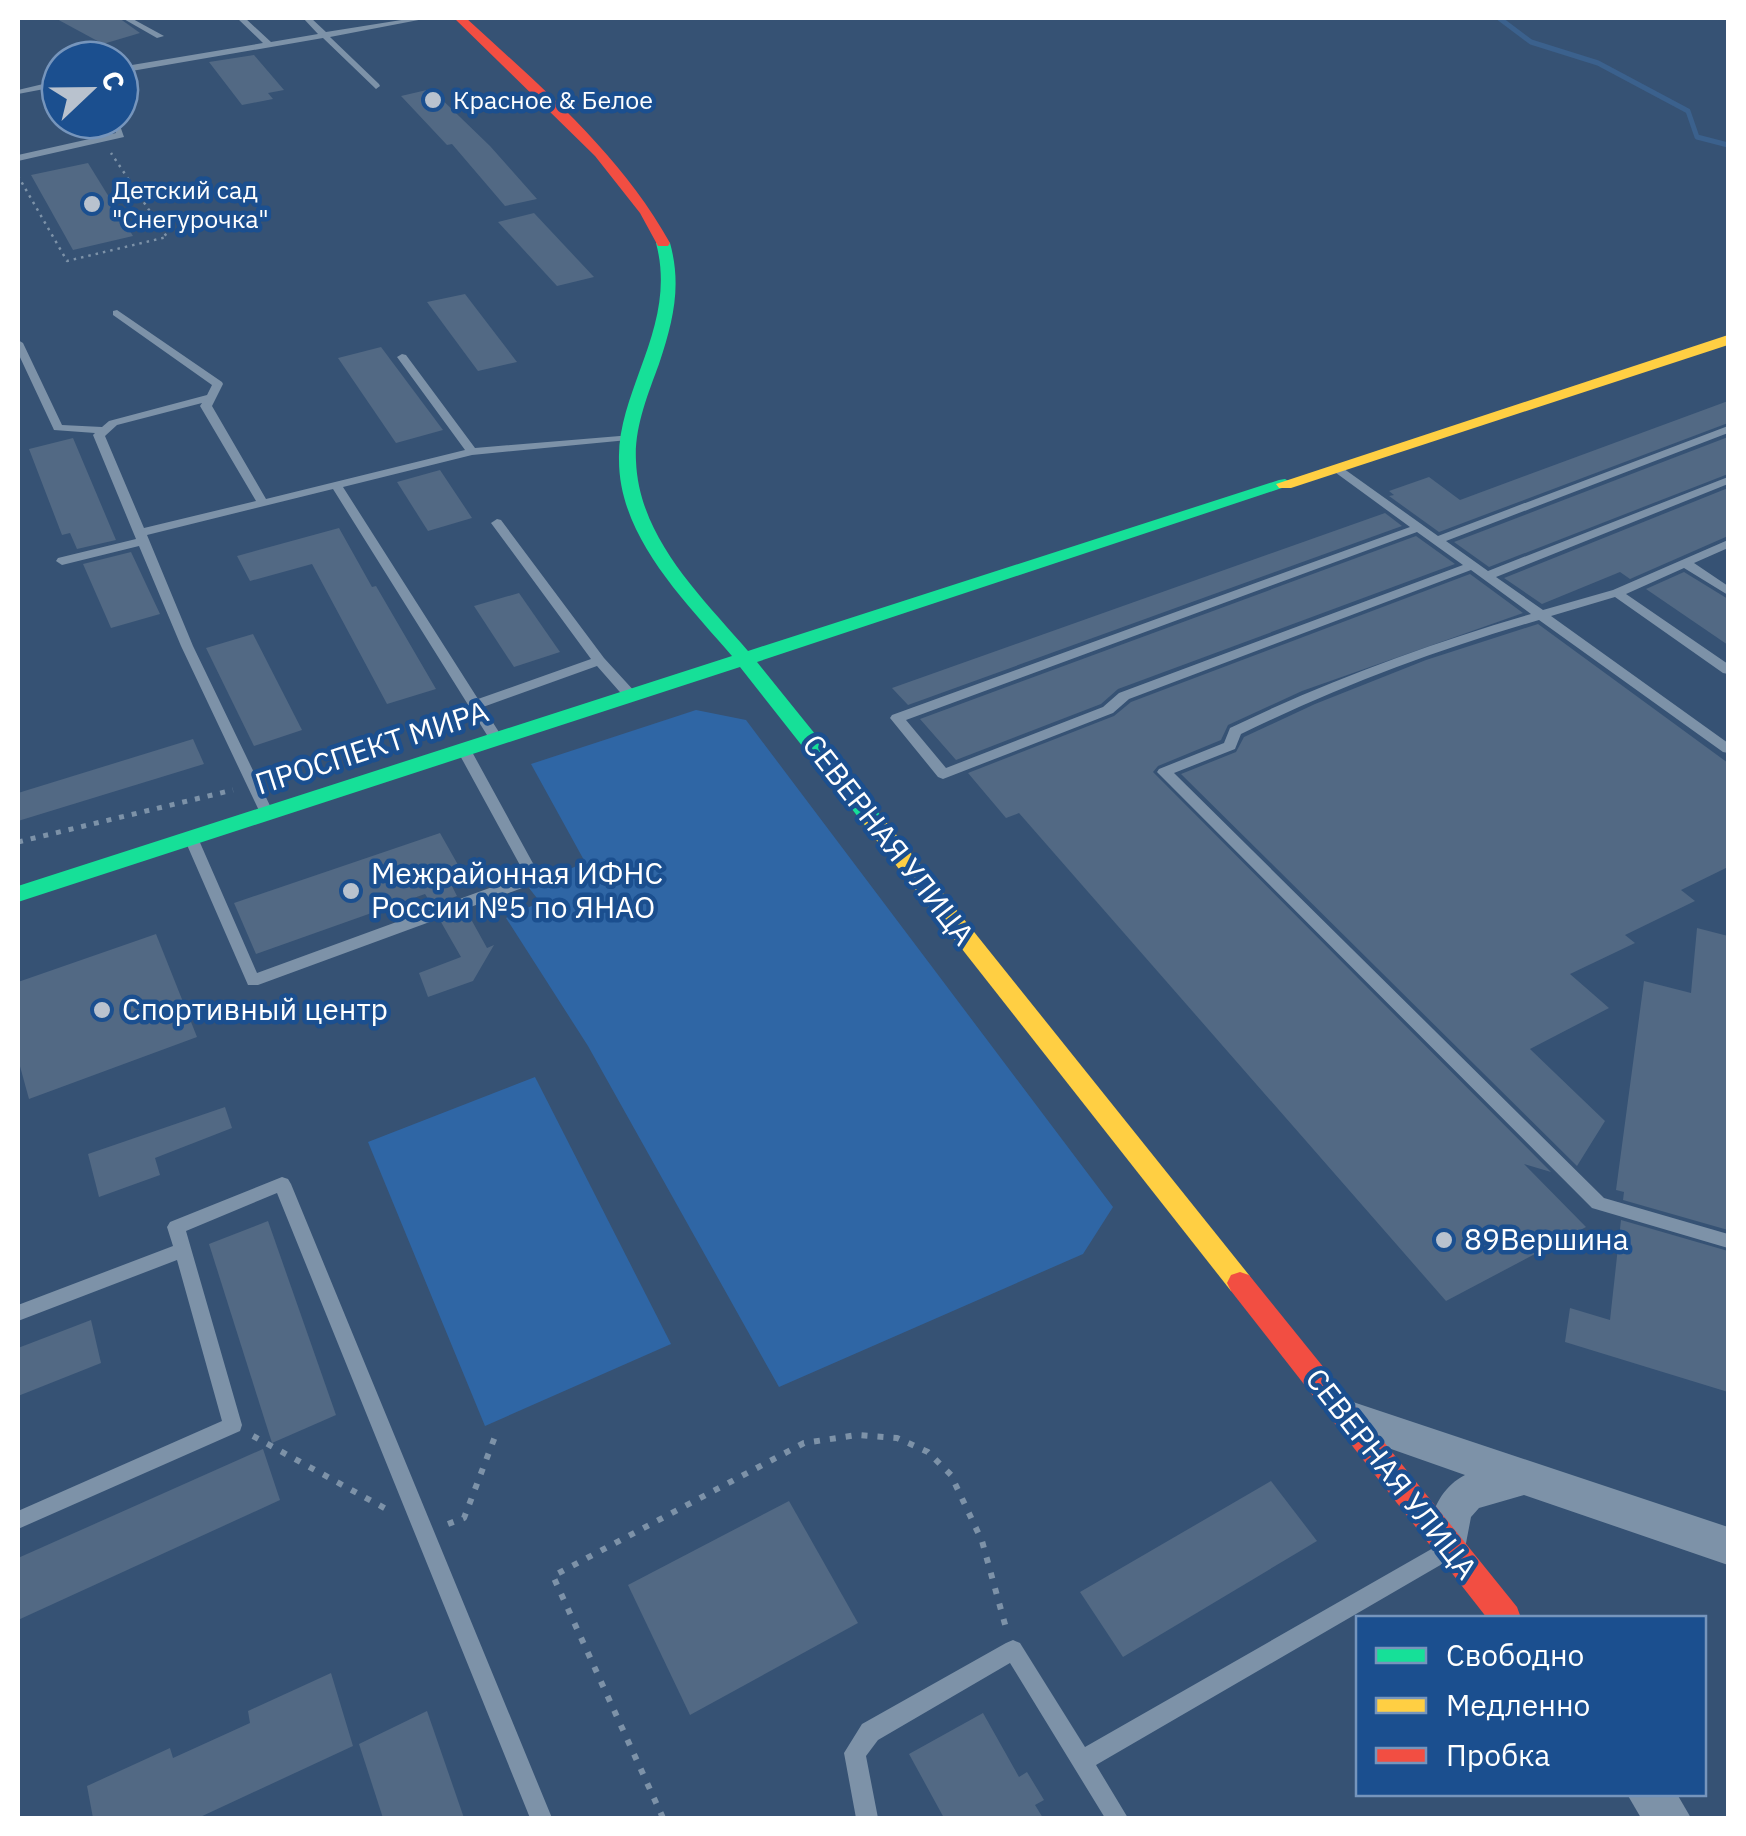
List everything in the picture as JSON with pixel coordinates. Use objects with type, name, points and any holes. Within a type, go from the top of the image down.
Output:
[{"type":"street","name":"СЕВЕРНАЯ УЛИЦА","points":[[460,18],[632,193],[667,249],[670,306],[628,436],[627,473],[644,519],[745,659],[1504,1616]]},
{"type":"street","name":"ПРОСПЕКТ МИРА","points":[[18,894],[1728,340]]},
{"type":"street","points":[[1345,1417],[1728,1546]]},
{"type":"street","points":[[1450,1549],[1448,1526],[1460,1496],[1477,1486],[1529,1478]]},
{"type":"street","points":[[1651,1796],[1669,1818]]},
{"type":"lane","points":[[126,18],[160,36]]},
{"type":"lane","points":[[241,18],[269,44]]},
{"type":"lane","points":[[308,18],[376,86]]},
{"type":"lane","points":[[140,67],[426,18]]},
{"type":"lane","points":[[18,82],[23,91]]},
{"type":"lane","points":[[18,158],[99,140]]},
{"type":"lane","points":[[118,313],[218,384],[206,406],[263,503]]},
{"type":"lane","points":[[18,343],[58,428],[106,430]]},
{"type":"lane","points":[[402,357],[472,452]]},
{"type":"lane","points":[[211,397],[113,423],[99,435],[267,814]]},
{"type":"lane","points":[[1435,540],[1728,429]]},
{"type":"lane","points":[[62,561],[263,503],[472,452],[628,436]]},
{"type":"lane","points":[[1336,468],[1728,749]]},
{"type":"lane","points":[[1486,576],[1728,480]]},
{"type":"lane","points":[[337,486],[497,740]]},
{"type":"lane","points":[[497,523],[599,662],[631,696]]},
{"type":"lane","points":[[1417,528],[896,718],[943,774],[1108,710],[1124,696],[1472,566]]},
{"type":"lane","points":[[1728,544],[1617,593],[1541,614],[1298,699],[1235,732],[1230,746],[1164,772],[1598,1203],[1728,1240]]},
{"type":"lane","points":[[1685,563],[1728,591]]},
{"type":"lane","points":[[1617,593],[1728,670]]},
{"type":"lane","points":[[475,705],[599,662]]},
{"type":"lane","points":[[191,838],[253,981],[520,883],[528,867],[464,750]]},
{"type":"lane","points":[[18,1520],[233,1424],[176,1227],[282,1184],[540,1818]]},
{"type":"lane","points":[[18,1313],[180,1250]]},
{"type":"lane","points":[[1082,1760],[1450,1549]]},
{"type":"lane","points":[[867,1818],[855,1753],[870,1732],[1013,1650],[1117,1818]]},
{"type":"path","points":[[18,176],[67,261],[167,237],[111,152]]},
{"type":"path","points":[[18,842],[254,785]]},
{"type":"path","points":[[663,1818],[553,1576],[804,1443],[847,1433],[885,1432],[917,1441],[942,1464],[962,1492],[980,1535],[1013,1650]]},
{"type":"shaded area","points":[[696,710],[746,720],[1113,1207],[1083,1254],[779,1387],[588,1046],[506,918],[540,902],[529,888],[585,862],[531,764]]},
{"type":"shaded area","points":[[535,1077],[671,1344],[485,1426],[368,1142]]},
{"type":"building","points":[[55,18],[119,18],[140,33],[116,40],[96,40]]},
{"type":"building","points":[[254,55],[284,90],[268,93],[273,99],[242,105],[209,62]]},
{"type":"building","points":[[431,89],[537,199],[505,206],[452,144],[447,145],[401,96]]},
{"type":"building","points":[[88,163],[133,236],[73,250],[31,175]]},
{"type":"building","points":[[534,213],[594,277],[557,286],[498,222]]},
{"type":"building","points":[[465,294],[517,362],[478,371],[427,302]]},
{"type":"building","points":[[381,347],[443,430],[396,443],[338,358]]},
{"type":"building","points":[[1728,401],[1728,423],[1439,532],[1389,496],[1394,495],[1389,491],[1429,477],[1460,500]]},
{"type":"building","points":[[1728,437],[1728,474],[1489,567],[1454,542]]},
{"type":"building","points":[[73,438],[116,540],[77,549],[70,533],[62,535],[29,449]]},
{"type":"building","points":[[440,470],[472,518],[428,531],[397,482]]},
{"type":"building","points":[[1728,488],[1728,536],[1630,579],[1620,572],[1542,604],[1504,578]]},
{"type":"building","points":[[1385,513],[1402,526],[908,705],[892,688]]},
{"type":"building","points":[[339,528],[436,689],[387,704],[312,564],[250,581],[237,556]]},
{"type":"building","points":[[1416,536],[1455,564],[1118,689],[1101,704],[956,760],[920,719]]},
{"type":"building","points":[[131,552],[160,614],[111,628],[83,564]]},
{"type":"building","points":[[1684,572],[1728,599],[1728,645],[1646,589]]},
{"type":"building","points":[[1470,574],[1523,613],[1302,691],[1228,725],[1221,740],[1158,766],[1153,772],[1551,1172],[1524,1164],[1586,1227],[1446,1301],[1019,813],[1006,818],[968,773],[1114,716],[1131,702]]},
{"type":"building","points":[[519,593],[560,652],[514,667],[474,606]]},
{"type":"building","points":[[1538,624],[1728,763],[1728,867],[1681,890],[1695,901],[1625,935],[1635,943],[1570,974],[1609,1008],[1530,1049],[1605,1121],[1577,1166],[1181,774],[1236,752],[1244,737],[1315,704],[1426,660]]},
{"type":"building","points":[[253,634],[302,730],[254,746],[206,648]]},
{"type":"building","points":[[193,739],[204,764],[18,821],[18,793]]},
{"type":"building","name":"Межрайонная ИФНС России №5 по ЯНАО","points":[[440,833],[466,879],[451,884],[457,896],[432,905],[425,894],[256,954],[234,903]]},
{"type":"building","points":[[467,912],[487,948],[494,945],[473,981],[428,997],[419,973],[461,957],[441,922]]},
{"type":"building","points":[[1697,928],[1728,936],[1728,1230],[1623,1200],[1624,1192],[1616,1190],[1644,981],[1691,993]]},
{"type":"building","name":"Спортивный центр","points":[[156,934],[197,1037],[29,1099],[18,1059],[18,982]]},
{"type":"building","points":[[225,1107],[232,1128],[155,1158],[160,1175],[99,1197],[88,1154]]},
{"type":"building","points":[[1621,1220],[1728,1251],[1728,1392],[1565,1342],[1570,1308],[1610,1320]]},
{"type":"building","points":[[268,1221],[336,1415],[272,1443],[209,1244]]},
{"type":"building","points":[[91,1320],[101,1363],[18,1396],[18,1348]]},
{"type":"building","points":[[263,1449],[280,1500],[18,1620],[18,1558]]},
{"type":"building","points":[[1271,1481],[1317,1541],[1123,1657],[1080,1592]]},
{"type":"building","points":[[789,1501],[858,1623],[690,1715],[628,1585]]},
{"type":"building","points":[[331,1673],[353,1746],[198,1818],[93,1818],[87,1786],[170,1748],[173,1758],[250,1723],[248,1711]]},
{"type":"building","points":[[427,1711],[464,1818],[383,1818],[359,1744]]},
{"type":"building","points":[[983,1713],[1019,1777],[1027,1772],[1044,1800],[1035,1805],[1043,1818],[944,1818],[909,1754]]},
{"type":"waterway","points":[[1499,18],[1531,42],[1598,63],[1688,111],[1697,137],[1728,145]]},
{"type":"traffic: fast","points":[[663,243],[670,267],[670,293],[637,405],[627,459],[640,518],[673,574],[874,822]]},
{"type":"traffic: fast","points":[[18,894],[1285,484]]},
{"type":"traffic: slow","points":[[1285,484],[1728,340]]},
{"type":"traffic: slow","points":[[874,822],[1240,1283]]},
{"type":"traffic: jam","points":[[460,18],[600,153],[647,213],[663,243]]},
{"type":"traffic: jam","points":[[1240,1283],[1504,1616]]},
{"type":"place","name":"Красное & Белое","points":[[433,100]]},
{"type":"place","name":"Детский сад \"Снегурочка\"","points":[[92,204]]},
{"type":"place","name":"Межрайонная ИФНС России №5 по ЯНАО","points":[[351,891]]},
{"type":"place","name":"Спортивный центр","points":[[102,1010]]},
{"type":"place","name":"89Вершина","points":[[1444,1240]]}]
